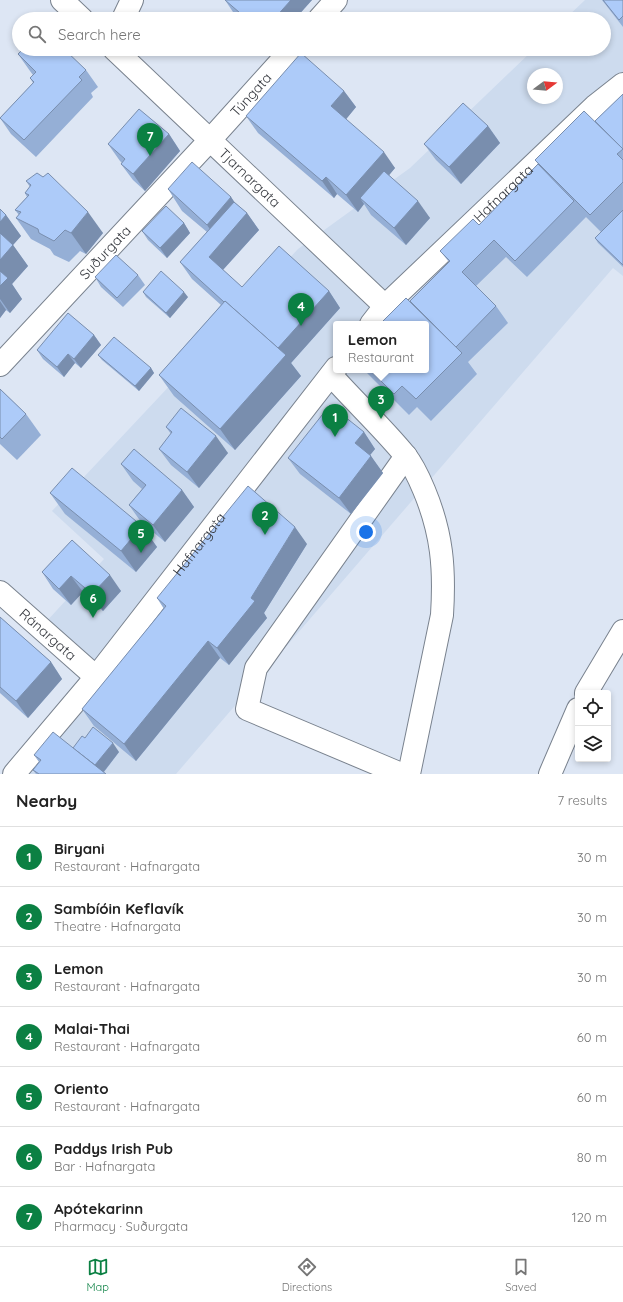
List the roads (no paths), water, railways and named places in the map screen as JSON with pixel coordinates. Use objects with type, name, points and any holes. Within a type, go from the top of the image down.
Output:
[{"type":"street","points":[[62,0],[75,12]]},
{"type":"street","points":[[126,12],[132,0]]},
{"type":"street","points":[[325,12],[336,0]]},
{"type":"street","name":"Tjarnargata","points":[[121,56],[385,306]]},
{"type":"street","name":"Túngata","points":[[210,140],[286,56]]},
{"type":"street","name":"Hafnargata","points":[[373,321],[385,306],[595,106],[623,84]]},
{"type":"street","name":"Suðurgata","points":[[0,365],[210,140]]},
{"type":"street","name":"Hafnargata","points":[[14,774],[96,677],[333,372]]},
{"type":"street","points":[[334,373],[406,456],[420,481],[431,507],[437,528],[443,562],[444,589],[442,615],[409,774]]},
{"type":"street","points":[[401,774],[247,709],[256,668],[406,456]]},
{"type":"street","name":"Ránargata","points":[[0,592],[96,677]]},
{"type":"street","points":[[588,690],[623,631]]},
{"type":"street","points":[[550,774],[575,716]]},
{"type":"place","name":"Apótekarinn","points":[[150,156]]},
{"type":"place","name":"Malai-Thai","points":[[301,326]]},
{"type":"place","name":"Lemon","points":[[381,419]]},
{"type":"place","name":"Biryani","points":[[335,437]]},
{"type":"place","name":"Sambíóin Keflavík","points":[[265,535]]},
{"type":"place","name":"Oriento","points":[[141,553]]},
{"type":"place","name":"Paddys Irish Pub","points":[[93,618]]}]
